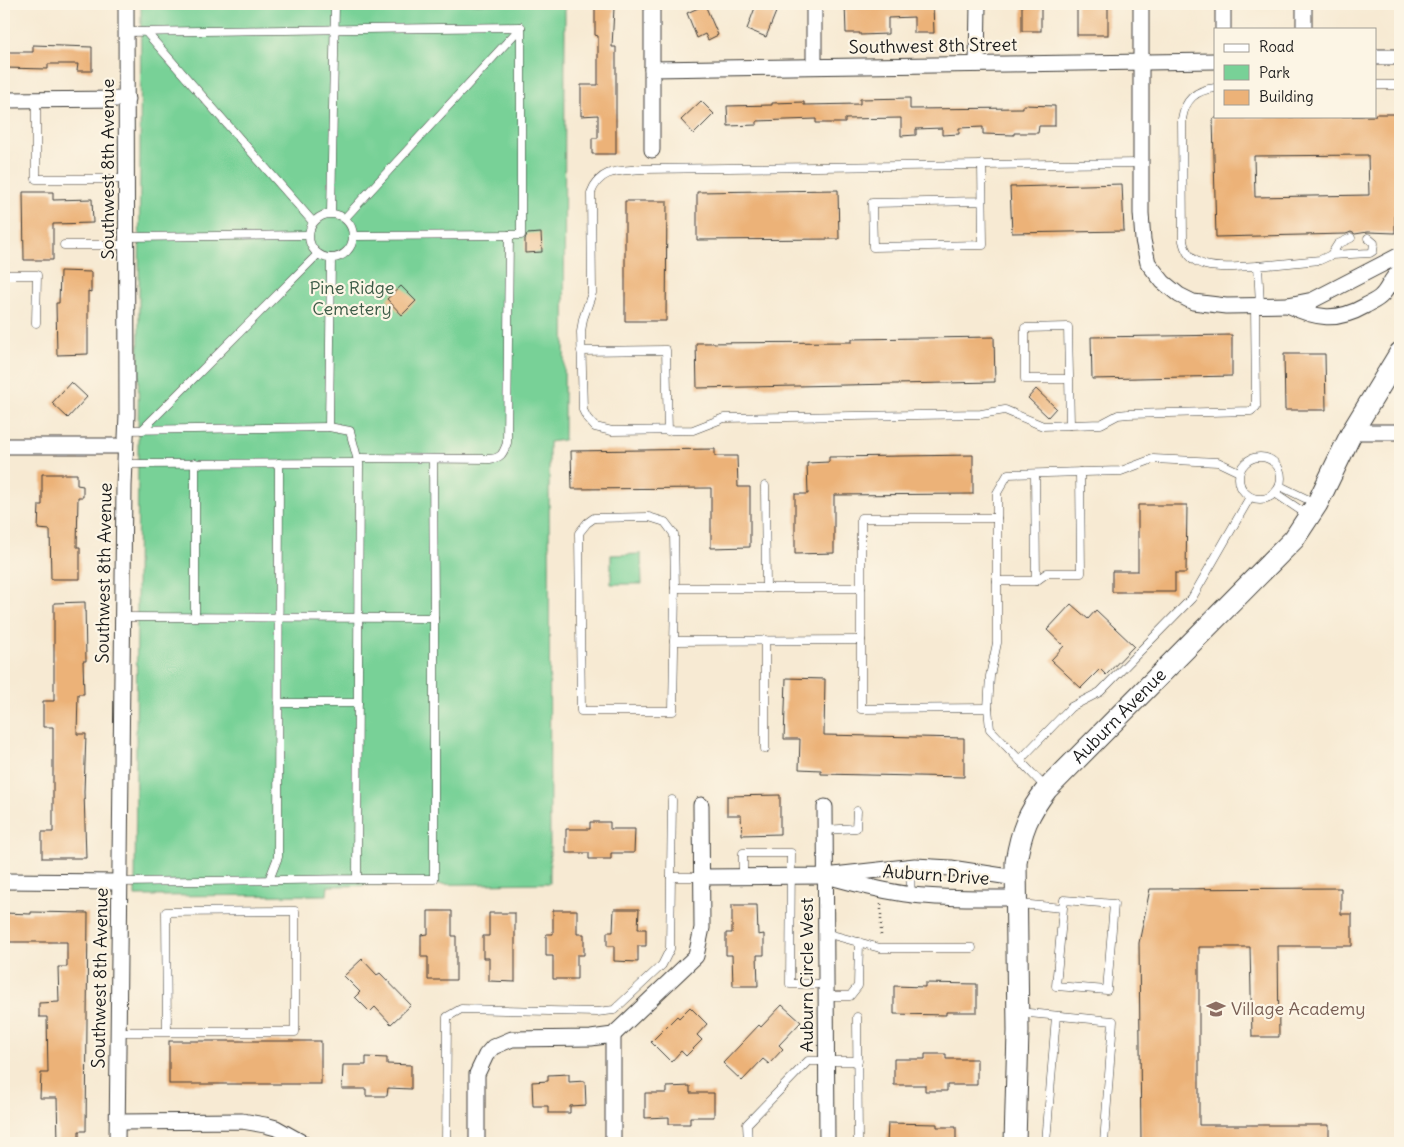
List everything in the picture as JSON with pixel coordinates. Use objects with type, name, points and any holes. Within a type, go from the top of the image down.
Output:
[{"type":"street","name":"Southwest 8th Avenue","points":[[118,1143],[122,617],[126,430],[126,4]]},
{"type":"street","points":[[652,4],[652,150]]},
{"type":"street","points":[[814,4],[814,66]]},
{"type":"street","points":[[978,4],[978,64]]},
{"type":"street","points":[[1141,4],[1143,240],[1148,263],[1163,282],[1179,295],[1193,302],[1226,306],[1288,305],[1313,300],[1400,255]]},
{"type":"street","points":[[1223,4],[1223,28]]},
{"type":"street","points":[[1304,4],[1304,28]]},
{"type":"street","points":[[1376,58],[1400,57]]},
{"type":"street","name":"Southwest 8th Street","points":[[652,69],[1214,61]]},
{"type":"street","points":[[4,100],[127,98]]},
{"type":"street","points":[[1288,305],[1319,317],[1334,318],[1360,308],[1381,296],[1392,279],[1400,271]]},
{"type":"street","name":"Auburn Avenue","points":[[1015,1143],[1018,1012],[1016,862],[1025,824],[1032,808],[1047,788],[1294,539],[1313,510],[1352,432],[1400,352]]},
{"type":"street","points":[[1352,432],[1400,432]]},
{"type":"street","points":[[4,446],[125,446]]},
{"type":"street","points":[[477,1143],[477,1074],[486,1055],[493,1047],[512,1039],[591,1038],[613,1035],[696,956],[702,928],[701,805]]},
{"type":"street","name":"Auburn Circle West","points":[[825,807],[827,1143]]},
{"type":"street","name":"Auburn Drive","points":[[701,877],[825,876],[915,866],[951,868],[1017,893]]},
{"type":"street","name":"Auburn Drive","points":[[825,876],[874,889],[912,895],[952,898],[1017,893]]},
{"type":"street","points":[[4,881],[120,882]]},
{"type":"street","points":[[612,1143],[613,1035]]},
{"type":"street","points":[[118,1122],[242,1121],[265,1124],[303,1143]]},
{"type":"lane","points":[[331,213],[335,4]]},
{"type":"lane","points":[[126,32],[521,27]]},
{"type":"lane","points":[[345,218],[521,27]]},
{"type":"lane","points":[[354,236],[521,235],[521,27]]},
{"type":"lane","points":[[146,32],[313,222]]},
{"type":"lane","points":[[1376,85],[1400,85]]},
{"type":"lane","points":[[1214,88],[1204,89],[1196,93],[1188,100],[1184,108],[1182,128],[1183,241],[1189,256],[1196,263],[1207,266],[1258,266],[1320,260],[1331,255],[1370,253],[1374,247],[1372,240],[1368,238]]},
{"type":"lane","points":[[36,100],[36,179],[127,179]]},
{"type":"lane","points":[[1141,162],[643,169],[617,171],[604,175],[595,183],[591,194],[592,293],[583,319],[581,332],[582,410],[595,427],[612,431],[693,430],[724,418],[981,414],[1005,410],[1043,426],[1101,424],[1118,414],[1250,411],[1256,407],[1258,266]]},
{"type":"lane","points":[[982,164],[983,245],[872,247],[872,202],[982,201]]},
{"type":"lane","points":[[331,213],[345,218],[350,222],[354,236],[349,249],[338,257],[331,258],[318,254],[309,242],[308,235],[313,222],[324,214],[331,213]]},
{"type":"lane","points":[[64,245],[308,235]]},
{"type":"lane","points":[[124,464],[280,463],[498,458],[504,453],[507,443],[509,235]]},
{"type":"lane","points":[[1331,255],[1338,244],[1351,238]]},
{"type":"lane","points":[[142,430],[318,254]]},
{"type":"lane","points":[[329,427],[331,258]]},
{"type":"lane","points":[[4,275],[37,275],[36,323]]},
{"type":"lane","points":[[1068,379],[1025,379],[1025,328],[1068,327],[1070,425]]},
{"type":"lane","points":[[582,351],[666,350],[668,431]]},
{"type":"lane","points":[[126,430],[329,427],[350,431],[358,461],[357,879]]},
{"type":"lane","points":[[1264,456],[1276,463],[1280,468],[1280,486],[1275,493],[1263,499],[1250,497],[1240,487],[1238,481],[1239,472],[1250,458],[1264,456]]},
{"type":"lane","points":[[120,882],[434,879],[433,458]]},
{"type":"lane","points":[[1047,788],[990,729],[988,708],[990,676],[997,643],[997,493],[1008,474],[1121,471],[1153,460],[1218,462],[1239,472]]},
{"type":"lane","points":[[195,463],[195,617]]},
{"type":"lane","points":[[269,880],[278,857],[280,463]]},
{"type":"lane","points":[[997,581],[1036,581],[1047,574],[1081,573],[1080,472]]},
{"type":"lane","points":[[1035,474],[1036,581]]},
{"type":"lane","points":[[765,486],[766,588]]},
{"type":"lane","points":[[1280,486],[1313,510]]},
{"type":"lane","points":[[1275,493],[1313,510]]},
{"type":"lane","points":[[1020,760],[1071,707],[1100,692],[1192,598],[1250,497]]},
{"type":"lane","points":[[649,517],[665,522],[674,534],[675,588],[673,711],[581,710],[579,534],[588,522],[594,518],[649,517]]},
{"type":"lane","points":[[988,708],[860,709],[861,518],[997,518]]},
{"type":"lane","points":[[675,588],[861,588]]},
{"type":"lane","points":[[122,617],[434,618]]},
{"type":"lane","points":[[765,640],[765,749]]},
{"type":"lane","points":[[674,641],[861,640]]},
{"type":"lane","points":[[278,703],[358,703]]},
{"type":"lane","points":[[446,1143],[446,1017],[461,1009],[597,1012],[614,1010],[662,965],[670,949],[672,800]]},
{"type":"lane","points":[[825,830],[856,828],[857,811]]},
{"type":"lane","points":[[742,876],[742,853],[791,853],[790,984],[850,996],[858,986],[860,942]]},
{"type":"lane","points":[[912,895],[911,875],[915,866]]},
{"type":"lane","points":[[671,877],[701,877]]},
{"type":"lane","points":[[1017,893],[1063,908]]},
{"type":"lane","points":[[1064,900],[1114,904],[1107,990],[1056,986],[1063,908],[1064,900]]},
{"type":"lane","points":[[119,1032],[167,1032],[295,1032],[295,911],[166,912],[167,1032]]},
{"type":"lane","points":[[825,934],[880,948],[972,948]]},
{"type":"lane","points":[[1018,1012],[1114,1021],[1104,1143]]},
{"type":"lane","points":[[1046,1143],[1056,1016]]},
{"type":"lane","points":[[857,1017],[858,1143]]},
{"type":"lane","points":[[748,1143],[747,1124],[808,1061],[858,1062]]},
{"type":"path","points":[[881,902],[881,938]]},
{"type":"green space","name":"Pine Ridge Cemetery","points":[[141,4],[565,4],[564,440],[549,442],[550,883],[328,886],[327,895],[135,896]]},
{"type":"green space","points":[[641,554],[642,584],[611,584],[611,555]]},
{"type":"building","points":[[845,4],[933,4],[934,33],[914,33],[914,17],[888,18],[888,34],[860,35],[860,33],[846,33]]},
{"type":"building","points":[[1022,4],[1041,4],[1041,31],[1022,31]]},
{"type":"building","points":[[1077,4],[1108,4],[1108,35],[1077,35]]},
{"type":"building","points":[[705,5],[718,35],[708,40],[705,34],[697,38],[687,13]]},
{"type":"building","points":[[756,5],[776,12],[766,37],[747,29]]},
{"type":"building","points":[[595,8],[614,8],[612,47],[616,47],[616,154],[592,154],[592,138],[598,138],[598,115],[581,116],[581,85],[598,85],[598,36],[595,35]]},
{"type":"building","points":[[33,45],[92,47],[92,71],[77,71],[78,64],[48,64],[48,69],[4,68],[4,52],[33,52]]},
{"type":"building","points":[[910,98],[910,109],[1023,108],[1023,105],[1055,106],[1055,126],[1039,126],[1038,133],[1014,133],[1014,135],[983,134],[983,127],[959,128],[959,134],[942,135],[942,128],[916,129],[916,135],[901,136],[901,118],[845,119],[845,123],[816,123],[816,119],[757,121],[757,125],[728,126],[727,106],[804,102],[804,105],[860,104],[860,99]]},
{"type":"building","points":[[701,101],[714,114],[694,134],[681,120]]},
{"type":"building","points":[[1376,114],[1400,114],[1400,215],[1395,215],[1395,233],[1368,232],[1355,234],[1351,232],[1346,234],[1216,237],[1213,118],[1376,118]],"holes":[[[1368,155],[1369,195],[1255,197],[1254,156]]]},
{"type":"building","points":[[1122,184],[1124,231],[1012,233],[1010,187]]},
{"type":"building","points":[[838,190],[839,239],[697,240],[697,192]]},
{"type":"building","points":[[23,192],[53,192],[53,200],[92,199],[93,223],[53,224],[53,260],[24,260]]},
{"type":"building","points":[[625,201],[667,201],[666,321],[625,321]]},
{"type":"building","points":[[541,233],[542,252],[525,253],[527,234]]},
{"type":"building","points":[[60,271],[91,272],[91,292],[88,291],[88,354],[57,355],[56,303],[59,303]]},
{"type":"building","points":[[401,286],[416,301],[402,315],[387,299]]},
{"type":"building","points":[[1232,335],[1232,376],[1092,379],[1091,337]]},
{"type":"building","points":[[994,337],[995,382],[697,388],[696,343],[852,342],[852,339]]},
{"type":"building","points":[[1284,354],[1325,354],[1326,410],[1285,410]]},
{"type":"building","points":[[71,382],[87,397],[68,418],[52,403]]},
{"type":"building","points":[[1036,389],[1056,408],[1048,417],[1028,398]]},
{"type":"building","points":[[715,449],[715,456],[737,456],[738,487],[750,487],[750,547],[711,548],[711,488],[572,489],[571,451]]},
{"type":"building","points":[[973,455],[973,494],[834,495],[834,553],[795,554],[795,494],[808,494],[807,463],[829,462],[829,457]]},
{"type":"building","points":[[42,474],[77,474],[77,485],[83,486],[83,497],[78,497],[77,547],[80,547],[80,579],[51,579],[50,530],[38,529],[39,505],[42,505]]},
{"type":"building","points":[[1138,505],[1187,505],[1186,573],[1175,573],[1175,592],[1112,592],[1112,571],[1138,571]]},
{"type":"building","points":[[85,602],[86,661],[83,661],[84,694],[78,694],[77,734],[86,734],[84,792],[86,858],[42,858],[42,832],[53,832],[53,727],[43,727],[43,701],[54,701],[54,603]]},
{"type":"building","points":[[1071,604],[1088,619],[1096,610],[1134,646],[1106,675],[1100,669],[1081,688],[1051,660],[1064,646],[1047,630]]},
{"type":"building","points":[[786,678],[825,679],[824,735],[964,738],[964,777],[821,774],[821,770],[799,769],[800,739],[784,739]]},
{"type":"building","points":[[780,795],[780,834],[742,835],[741,815],[727,815],[727,796]]},
{"type":"building","points":[[590,822],[610,822],[610,829],[635,829],[634,853],[611,853],[611,859],[589,859],[589,853],[566,853],[566,829],[590,829]]},
{"type":"building","points":[[1341,888],[1341,914],[1352,914],[1352,946],[1278,946],[1279,1037],[1252,1037],[1250,947],[1199,947],[1199,1125],[1329,1125],[1329,1143],[1141,1143],[1139,943],[1150,889]]},
{"type":"building","points":[[732,905],[757,905],[758,935],[764,934],[764,955],[757,955],[758,986],[733,986],[732,955],[726,955],[726,933],[732,933]]},
{"type":"building","points":[[614,909],[639,909],[638,929],[646,929],[646,946],[638,946],[638,962],[614,961],[614,946],[607,946],[607,932],[613,932]]},
{"type":"building","points":[[553,910],[577,910],[577,934],[584,934],[584,955],[577,955],[577,979],[553,979],[553,956],[546,956],[546,934],[553,934]]},
{"type":"building","points":[[428,911],[452,911],[452,936],[456,936],[456,980],[428,980],[428,957],[421,957],[421,935],[428,934]]},
{"type":"building","points":[[31,912],[88,913],[86,1131],[79,1131],[79,1143],[58,1143],[57,1098],[40,1098],[41,1073],[48,1073],[47,1017],[39,1017],[39,1003],[59,1002],[58,967],[67,967],[67,942],[4,942],[4,913],[31,914]]},
{"type":"building","points":[[489,913],[515,913],[515,982],[489,981],[489,958],[483,958],[483,936],[489,936]]},
{"type":"building","points":[[362,959],[377,975],[380,973],[411,1005],[391,1024],[375,1007],[370,1012],[355,997],[360,992],[344,976]]},
{"type":"building","points":[[925,983],[977,984],[977,1012],[946,1012],[946,1015],[894,1014],[894,986],[925,987]]},
{"type":"building","points":[[782,1005],[801,1022],[779,1045],[783,1049],[769,1064],[763,1059],[742,1081],[723,1063],[759,1025],[761,1027]]},
{"type":"building","points":[[690,1007],[707,1024],[697,1035],[702,1040],[686,1056],[681,1051],[671,1062],[651,1042],[677,1016],[679,1018]]},
{"type":"building","points":[[169,1041],[321,1041],[321,1084],[169,1084]]},
{"type":"building","points":[[925,1054],[946,1054],[946,1059],[977,1059],[977,1085],[947,1085],[947,1091],[925,1091],[925,1085],[894,1085],[894,1059],[925,1059]]},
{"type":"building","points":[[366,1057],[387,1058],[387,1064],[411,1065],[411,1089],[388,1088],[387,1096],[366,1096],[366,1089],[342,1089],[343,1065],[366,1065]]},
{"type":"building","points":[[569,1074],[569,1082],[585,1081],[586,1105],[570,1106],[570,1113],[548,1113],[548,1106],[533,1106],[532,1082],[548,1081],[548,1075]]},
{"type":"building","points":[[690,1086],[690,1093],[714,1093],[714,1117],[690,1117],[690,1124],[669,1124],[669,1117],[645,1118],[645,1093],[667,1093],[667,1087]]},
{"type":"building","points":[[888,1123],[937,1124],[937,1127],[956,1127],[956,1143],[887,1143]]},
{"type":"place","name":"Village Academy","points":[[1216,1009]]}]
